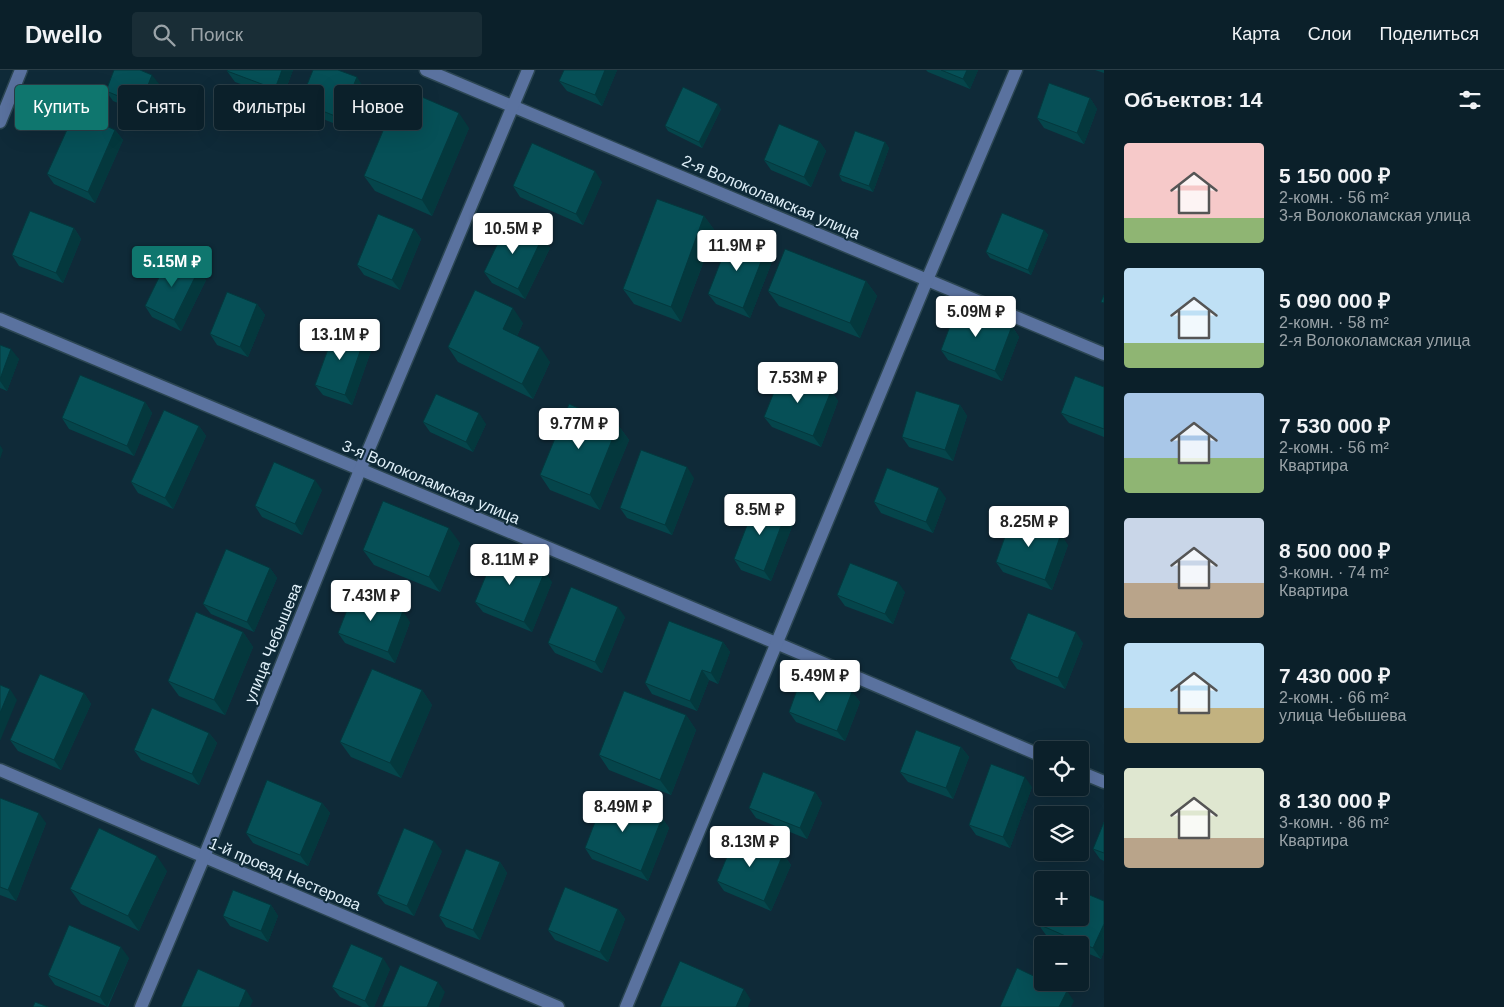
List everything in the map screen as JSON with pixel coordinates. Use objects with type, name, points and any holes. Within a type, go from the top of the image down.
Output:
[{"type":"street","points":[[0,122],[21,70]]},
{"type":"street","name":"2-я Волоколамская улица","points":[[426,70],[1104,354]]},
{"type":"street","name":"улица Чебышева","points":[[141,1007],[204,857],[360,470],[528,70]]},
{"type":"street","points":[[626,1007],[1016,70]]},
{"type":"street","name":"3-я Волоколамская улица","points":[[0,319],[1034,753]]},
{"type":"street","name":"1-й проезд Нестерова","points":[[0,770],[558,1007]]},
{"type":"street","points":[[1089,776],[1104,782]]},
{"type":"building","points":[[114,70],[140,70],[152,75],[148,85],[118,85],[118,96],[108,92],[108,86]]},
{"type":"building","points":[[282,70],[276,85],[264,85],[227,71]]},
{"type":"building","points":[[313,70],[338,70],[357,77],[354,85],[334,85],[334,116],[324,112],[324,85],[307,85]]},
{"type":"building","points":[[564,70],[605,70],[595,95],[559,81]]},
{"type":"building","points":[[941,70],[967,70],[963,79]]},
{"type":"building","points":[[1049,83],[1090,98],[1077,133],[1037,118]]},
{"type":"building","points":[[683,87],[718,104],[699,142],[665,126]]},
{"type":"building","points":[[422,97],[459,113],[422,200],[364,176],[383,130],[422,130]]},
{"type":"building","points":[[779,124],[819,141],[804,177],[764,160]]},
{"type":"building","points":[[108,127],[115,130],[88,192],[47,174],[67,130],[108,130]]},
{"type":"building","points":[[855,131],[885,142],[869,186],[839,175]]},
{"type":"building","points":[[532,143],[595,171],[576,214],[513,186]]},
{"type":"building","points":[[657,199],[704,216],[671,307],[623,289]]},
{"type":"building","points":[[30,211],[74,228],[56,273],[12,255]]},
{"type":"building","points":[[1002,213],[1044,230],[1028,270],[986,252]]},
{"type":"building","points":[[378,214],[414,229],[392,280],[357,265]]},
{"type":"building","points":[[508,222],[542,238],[518,289],[484,272]]},
{"type":"building","points":[[731,235],[766,249],[743,308],[708,294]]},
{"type":"building","points":[[785,249],[866,281],[850,323],[768,291]]},
{"type":"building","points":[[170,255],[199,269],[174,320],[145,306]]},
{"type":"building","points":[[475,290],[513,308],[503,329],[540,347],[522,384],[448,347]]},
{"type":"building","points":[[227,292],[257,304],[240,347],[210,334]]},
{"type":"building","points":[[958,305],[1012,326],[995,371],[941,350]]},
{"type":"building","points":[[336,327],[365,337],[345,395],[315,385]]},
{"type":"building","points":[[0,345],[11,349],[0,379]]},
{"type":"building","points":[[782,372],[831,391],[813,436],[764,417]]},
{"type":"building","points":[[80,375],[145,402],[127,446],[62,418]]},
{"type":"building","points":[[1075,376],[1104,387],[1104,429],[1061,413]]},
{"type":"building","points":[[916,391],[960,405],[945,450],[902,437]]},
{"type":"building","points":[[436,394],[479,413],[466,442],[423,422]]},
{"type":"building","points":[[569,404],[618,425],[590,495],[540,475]]},
{"type":"building","points":[[164,410],[199,426],[165,498],[131,482]]},
{"type":"building","points":[[641,450],[687,467],[665,525],[620,508]]},
{"type":"building","points":[[274,462],[315,480],[295,524],[255,506]]},
{"type":"building","points":[[887,468],[939,488],[926,522],[874,502]]},
{"type":"building","points":[[383,501],[449,528],[429,577],[363,550]]},
{"type":"building","points":[[756,502],[786,513],[764,571],[734,559]]},
{"type":"building","points":[[1012,517],[1061,534],[1045,580],[996,562]]},
{"type":"building","points":[[226,549],[270,568],[247,622],[203,604]]},
{"type":"building","points":[[496,551],[545,571],[524,622],[475,602]]},
{"type":"building","points":[[850,563],[898,582],[885,614],[837,595]]},
{"type":"building","points":[[571,587],[618,607],[595,662],[548,643]]},
{"type":"building","points":[[354,592],[403,611],[388,652],[338,633]]},
{"type":"building","points":[[196,612],[243,632],[214,700],[168,681]]},
{"type":"building","points":[[1028,613],[1076,632],[1058,678],[1010,659]]},
{"type":"building","points":[[669,621],[723,642],[711,673],[702,670],[690,701],[645,683]]},
{"type":"building","points":[[372,669],[422,690],[390,763],[340,742]]},
{"type":"building","points":[[803,673],[852,692],[837,731],[789,712]]},
{"type":"building","points":[[40,674],[84,693],[54,760],[10,740]]},
{"type":"building","points":[[0,685],[10,689],[0,713]]},
{"type":"building","points":[[624,691],[686,715],[660,780],[599,755]]},
{"type":"building","points":[[152,708],[209,733],[192,774],[134,750]]},
{"type":"building","points":[[916,730],[961,747],[946,788],[900,772]]},
{"type":"building","points":[[991,764],[1025,777],[1003,837],[969,825]]},
{"type":"building","points":[[763,772],[815,792],[800,828],[749,808]]},
{"type":"building","points":[[267,780],[322,803],[300,855],[246,833]]},
{"type":"building","points":[[605,796],[662,818],[641,871],[585,848]]},
{"type":"building","points":[[0,798],[39,813],[8,890],[0,887]]},
{"type":"building","points":[[1104,822],[1104,853],[1093,849]]},
{"type":"building","points":[[99,828],[157,856],[128,916],[70,889]]},
{"type":"building","points":[[404,828],[434,841],[407,906],[377,894]]},
{"type":"building","points":[[736,835],[783,854],[764,901],[717,881]]},
{"type":"building","points":[[466,849],[500,862],[473,930],[439,916]]},
{"type":"building","points":[[565,887],[618,909],[600,952],[548,930]]},
{"type":"building","points":[[233,890],[271,905],[261,931],[223,916]]},
{"type":"building","points":[[1089,895],[1104,901],[1104,924],[1093,948],[1089,946],[1089,936],[1066,936],[1043,926],[1089,926]]},
{"type":"building","points":[[69,925],[121,947],[100,997],[48,975]]},
{"type":"building","points":[[351,944],[383,958],[365,1001],[332,987]]},
{"type":"building","points":[[680,961],[744,989],[736,1007],[660,1007]]},
{"type":"building","points":[[400,965],[438,982],[427,1007],[382,1007]]},
{"type":"building","points":[[1017,968],[1034,976],[1034,991],[1067,991],[1059,1007],[1000,1007]]},
{"type":"building","points":[[198,969],[246,990],[239,1007],[181,1007]]},
{"type":"building","points":[[35,1002],[48,1007],[33,1007]]}]
